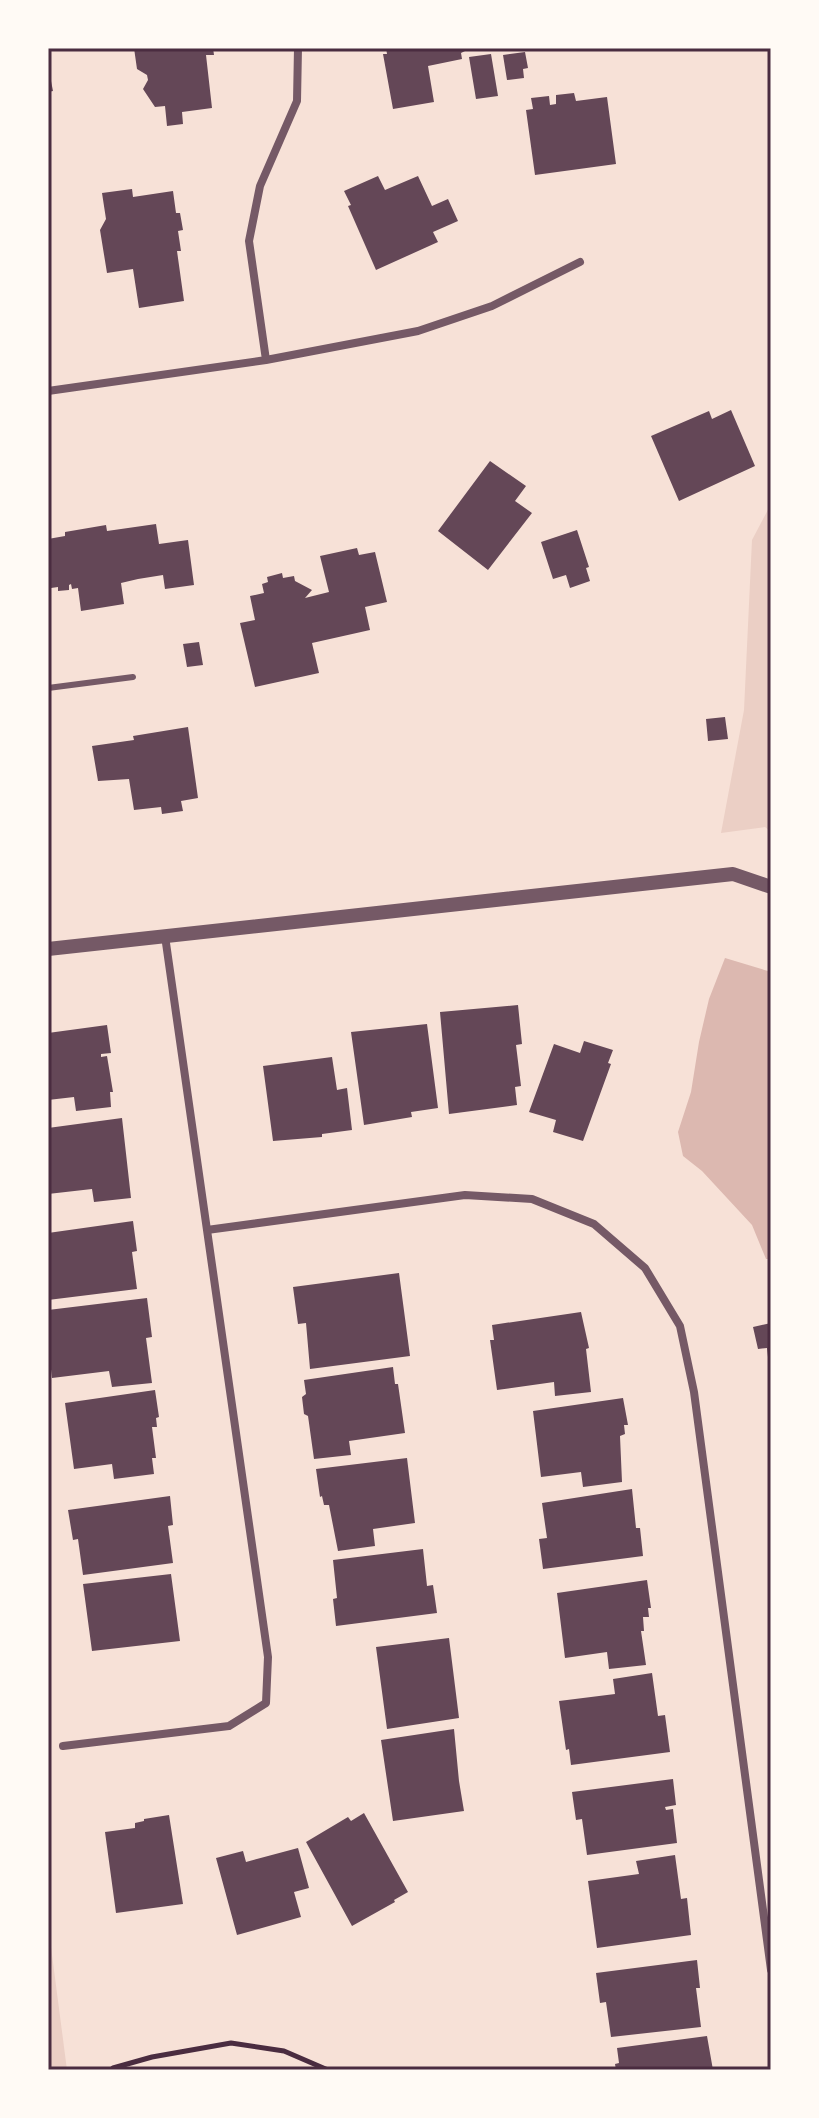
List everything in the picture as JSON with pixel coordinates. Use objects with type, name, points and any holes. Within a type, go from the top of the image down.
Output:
[{"type":"street","points":[[266,360],[249,241],[260,186],[297,101],[298,48]]},
{"type":"street","points":[[48,391],[266,360],[418,331],[492,306],[580,262]]},
{"type":"street","points":[[48,949],[733,874],[771,887]]},
{"type":"street","points":[[63,1746],[229,1726],[266,1703],[268,1657],[165,935]]},
{"type":"street","points":[[207,1230],[465,1195],[532,1199],[594,1224],[645,1268],[680,1326],[694,1392],[771,1970]]},
{"type":"lane","points":[[48,688],[133,677]]},
{"type":"path","points":[[114,2070],[152,2057],[231,2043],[284,2051],[328,2070]]},
{"type":"shaded area","points":[[771,504],[771,832],[765,827],[721,833],[744,710],[752,540]]},
{"type":"shaded area","points":[[725,958],[771,972],[771,1259],[766,1259],[752,1225],[702,1171],[683,1156],[678,1132],[691,1092],[709,999]]},
{"type":"shaded area","points":[[48,1924],[67,2070],[48,2070]]},
{"type":"building","points":[[134,48],[213,48],[214,55],[206,55],[212,108],[182,112],[183,124],[167,126],[165,106],[155,107],[143,89],[147,75],[137,69]]},
{"type":"building","points":[[386,48],[464,48],[465,51],[461,53],[462,59],[428,66],[434,102],[393,109],[383,54],[387,54]]},
{"type":"building","points":[[525,52],[528,68],[523,69],[524,78],[507,80],[503,55]]},
{"type":"building","points":[[491,54],[498,96],[476,99],[469,57]]},
{"type":"building","points":[[48,66],[53,91],[48,92]]},
{"type":"building","points":[[574,93],[576,101],[607,97],[616,164],[535,175],[526,110],[533,109],[531,98],[549,96],[550,105],[556,104],[556,95]]},
{"type":"building","points":[[378,176],[385,190],[418,176],[432,206],[448,199],[458,221],[433,232],[438,242],[376,270],[344,191]]},
{"type":"building","points":[[132,189],[133,197],[173,191],[176,213],[180,213],[183,230],[178,231],[181,251],[177,251],[184,301],[139,308],[133,269],[107,273],[100,230],[106,219],[102,193]]},
{"type":"building","points":[[731,410],[755,466],[679,501],[651,436],[709,411],[712,419]]},
{"type":"building","points":[[490,461],[526,486],[515,501],[532,513],[488,570],[438,531]]},
{"type":"building","points":[[156,524],[159,544],[188,540],[194,585],[165,589],[163,575],[138,579],[121,583],[124,604],[81,611],[78,588],[72,589],[71,584],[69,590],[51,588],[48,539],[65,536],[65,532],[106,525],[107,531]]},
{"type":"building","points":[[577,530],[589,567],[586,568],[590,581],[570,588],[566,575],[553,579],[541,542]]},
{"type":"building","points":[[357,548],[359,555],[375,552],[387,602],[365,607],[370,630],[312,643],[319,673],[255,687],[240,623],[255,620],[250,596],[264,593],[262,584],[268,582],[267,577],[282,573],[283,578],[294,576],[295,581],[312,590],[305,598],[329,592],[320,556]]},
{"type":"building","points":[[199,642],[203,665],[187,667],[183,644]]},
{"type":"building","points":[[725,717],[728,739],[708,741],[706,719]]},
{"type":"building","points":[[188,727],[198,798],[181,801],[183,811],[162,814],[161,807],[134,810],[129,779],[98,781],[92,746]]},
{"type":"building","points":[[518,1005],[522,1044],[516,1045],[521,1086],[515,1087],[517,1105],[449,1114],[440,1012]]},
{"type":"building","points":[[427,1024],[438,1108],[411,1112],[412,1117],[364,1125],[351,1032]]},
{"type":"building","points":[[107,1025],[111,1053],[101,1054],[101,1057],[107,1056],[113,1092],[110,1092],[111,1107],[76,1111],[74,1097],[48,1100],[48,1033]]},
{"type":"building","points":[[584,1041],[613,1050],[608,1063],[611,1064],[583,1141],[553,1132],[556,1120],[529,1112],[554,1044],[580,1053]]},
{"type":"building","points":[[332,1057],[337,1090],[347,1088],[352,1130],[322,1134],[322,1137],[273,1141],[263,1066]]},
{"type":"building","points":[[122,1118],[131,1198],[94,1202],[92,1189],[48,1194],[48,1128]]},
{"type":"building","points":[[133,1221],[137,1251],[132,1252],[137,1289],[48,1300],[48,1233]]},
{"type":"building","points":[[399,1273],[410,1356],[310,1369],[306,1323],[298,1324],[293,1287]]},
{"type":"building","points":[[147,1298],[152,1337],[146,1338],[152,1383],[112,1387],[109,1371],[52,1378],[48,1310]]},
{"type":"building","points":[[581,1312],[589,1348],[586,1349],[591,1392],[555,1396],[554,1382],[497,1390],[490,1340],[494,1340],[492,1325]]},
{"type":"building","points":[[771,1323],[771,1357],[768,1357],[767,1348],[758,1349],[753,1327]]},
{"type":"building","points":[[393,1367],[405,1433],[349,1441],[351,1455],[314,1459],[308,1416],[304,1414],[304,1380]]},
{"type":"building","points":[[155,1390],[159,1417],[156,1418],[157,1427],[152,1427],[156,1458],[152,1458],[154,1474],[114,1479],[112,1464],[74,1469],[65,1403]]},
{"type":"building","points":[[623,1398],[628,1425],[624,1425],[625,1434],[620,1436],[622,1482],[583,1487],[581,1472],[541,1477],[533,1411]]},
{"type":"building","points":[[407,1458],[415,1523],[373,1529],[375,1546],[338,1551],[329,1505],[324,1505],[320,1497],[316,1469]]},
{"type":"building","points":[[632,1489],[643,1556],[543,1569],[539,1539],[547,1538],[542,1503]]},
{"type":"building","points":[[170,1496],[173,1525],[168,1526],[173,1563],[83,1575],[78,1539],[73,1540],[68,1510]]},
{"type":"building","points":[[423,1549],[427,1586],[433,1585],[437,1613],[336,1626],[333,1560]]},
{"type":"building","points":[[171,1574],[180,1641],[92,1651],[83,1584]]},
{"type":"building","points":[[647,1580],[651,1608],[648,1608],[649,1617],[643,1617],[644,1631],[641,1631],[646,1665],[609,1669],[607,1652],[565,1658],[557,1593]]},
{"type":"building","points":[[449,1638],[459,1718],[387,1729],[376,1647]]},
{"type":"building","points":[[652,1673],[658,1716],[665,1715],[670,1752],[571,1765],[559,1701],[615,1694],[613,1679]]},
{"type":"building","points":[[454,1729],[464,1811],[393,1821],[381,1740]]},
{"type":"building","points":[[673,1779],[676,1805],[665,1807],[666,1810],[673,1809],[677,1843],[587,1855],[582,1819],[576,1820],[572,1792]]},
{"type":"building","points":[[364,1813],[408,1892],[352,1926],[306,1842],[348,1817],[351,1821]]},
{"type":"building","points":[[169,1815],[183,1904],[116,1913],[105,1832],[135,1828],[135,1823],[144,1819]]},
{"type":"building","points":[[298,1848],[309,1888],[294,1892],[301,1917],[237,1935],[216,1858],[243,1851],[246,1862]]},
{"type":"building","points":[[675,1855],[681,1899],[687,1898],[691,1935],[597,1948],[588,1881],[639,1874],[636,1861]]},
{"type":"building","points":[[697,1960],[700,1988],[696,1988],[701,2027],[611,2037],[606,2002],[600,2003],[596,1973]]},
{"type":"building","points":[[707,2036],[713,2070],[616,2070],[615,2064],[619,2063],[617,2048]]}]
